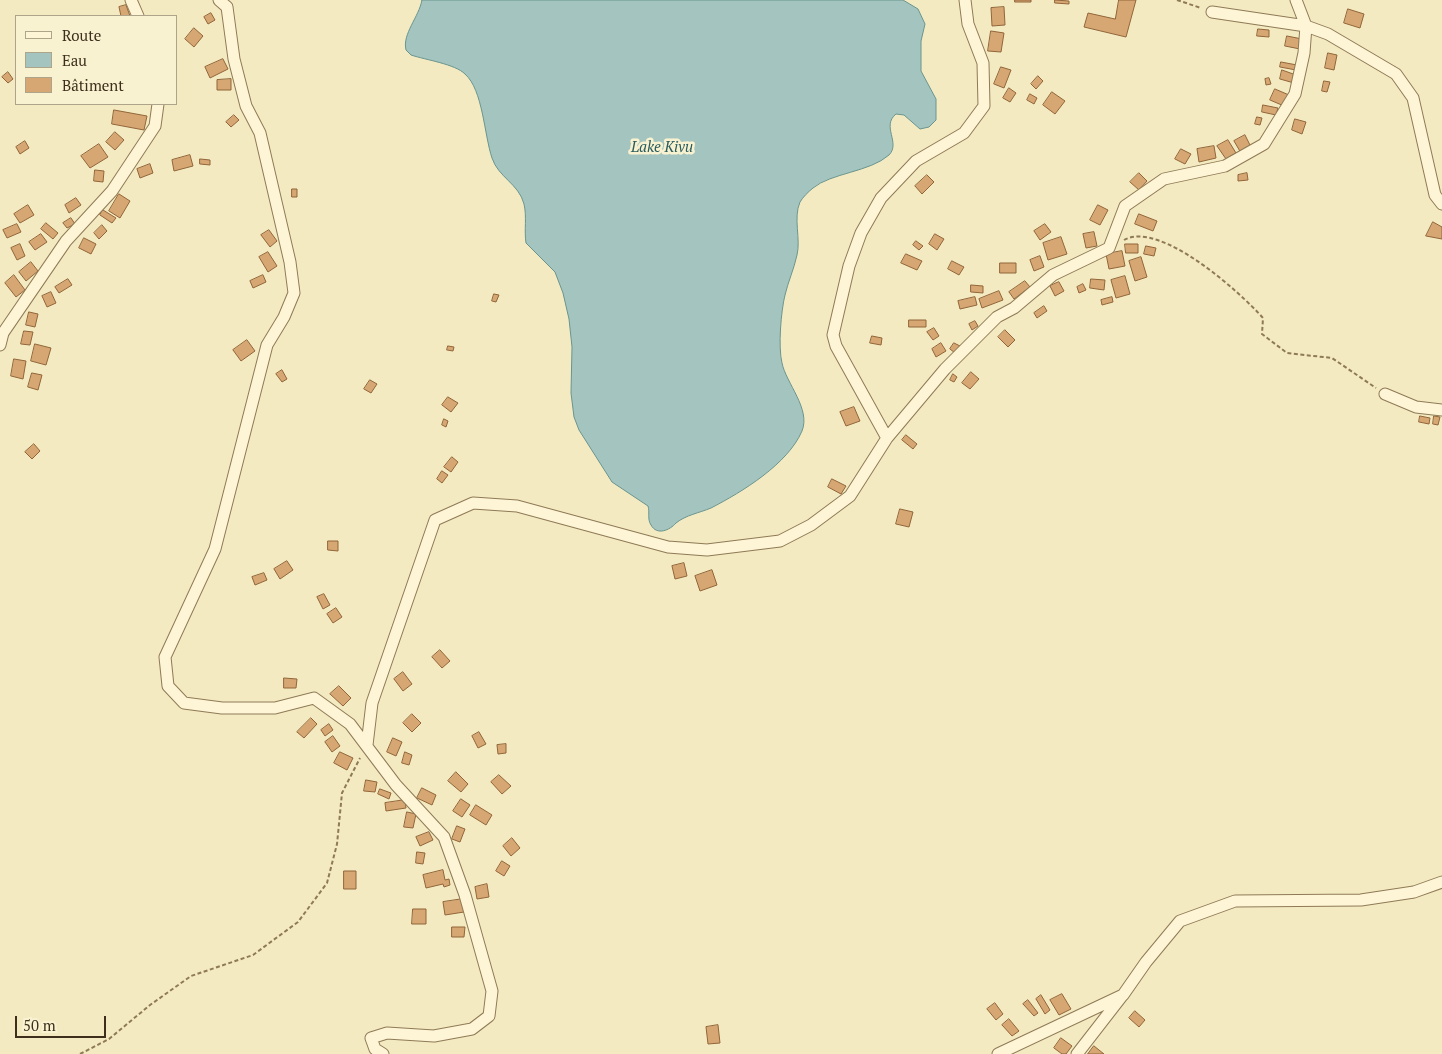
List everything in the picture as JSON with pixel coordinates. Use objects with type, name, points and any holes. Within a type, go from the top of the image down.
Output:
[{"type":"street","points":[[132,0],[138,15]]},
{"type":"street","points":[[219,0],[227,7],[234,59],[246,106],[260,133],[290,262],[294,292],[284,316],[267,345],[215,549],[165,657],[168,686],[184,702],[222,708],[275,708],[314,698],[350,724],[396,785],[444,837],[465,895],[492,991],[489,1016],[472,1029],[434,1036],[386,1033],[371,1038],[375,1049],[383,1054]]},
{"type":"street","points":[[887,438],[836,346],[833,335],[859,236],[881,198],[916,161],[964,132],[984,106],[983,63],[968,24],[965,0]]},
{"type":"street","points":[[367,745],[372,703],[435,520],[473,503],[517,506],[668,547],[707,550],[780,541],[811,525],[850,496],[887,438],[945,369],[997,317],[1014,308],[1053,275],[1109,248],[1125,206],[1164,179],[1225,166],[1264,144],[1295,94],[1304,53],[1306,26],[1296,0]]},
{"type":"street","points":[[1212,12],[1306,26],[1328,34],[1396,74],[1413,98],[1435,194],[1442,204]]},
{"type":"street","points":[[0,346],[3,334],[66,241],[112,191],[146,140],[155,126],[158,105]]},
{"type":"street","points":[[1385,394],[1416,406],[1442,410]]},
{"type":"street","points":[[1077,1054],[1146,962],[1180,921],[1235,901],[1361,900],[1414,892],[1442,882]]},
{"type":"street","points":[[998,1054],[1123,995]]},
{"type":"path","points":[[1177,0],[1212,12]]},
{"type":"path","points":[[1109,248],[1132,236],[1161,241],[1206,266],[1246,299],[1263,318],[1262,334],[1287,353],[1332,358],[1385,394]]},
{"type":"path","points":[[80,1054],[109,1040],[150,1004],[191,976],[253,955],[298,922],[327,882],[337,844],[342,793],[367,745]]},
{"type":"water","name":"Lake Kivu","points":[[422,0],[903,0],[918,9],[925,24],[921,41],[921,71],[936,99],[936,120],[929,127],[920,129],[904,115],[896,114],[890,124],[893,145],[889,155],[872,165],[821,183],[809,191],[800,202],[797,215],[798,249],[786,290],[780,329],[780,348],[784,371],[801,405],[804,423],[802,431],[786,455],[763,476],[711,508],[684,518],[664,531],[657,530],[650,523],[648,506],[612,482],[579,430],[574,417],[571,393],[572,347],[569,319],[563,293],[555,272],[526,243],[524,204],[518,191],[495,165],[492,158],[476,90],[471,81],[460,71],[447,65],[411,55],[406,50],[406,38]]},
{"type":"building","points":[[1015,0],[1031,0],[1031,2],[1015,2]]},
{"type":"building","points":[[1055,0],[1069,1],[1069,4],[1055,3]]},
{"type":"building","points":[[1119,0],[1136,0],[1126,37],[1084,27],[1088,13],[1115,19]]},
{"type":"building","points":[[126,5],[130,15],[121,15],[119,7]]},
{"type":"building","points":[[1004,7],[1005,25],[992,26],[991,8]]},
{"type":"building","points":[[1348,9],[1364,14],[1360,28],[1344,23]]},
{"type":"building","points":[[211,13],[215,20],[208,24],[204,17]]},
{"type":"building","points":[[194,28],[203,36],[194,47],[185,39]]},
{"type":"building","points":[[1258,29],[1269,30],[1269,37],[1257,36]]},
{"type":"building","points":[[991,31],[1004,33],[1001,52],[988,51]]},
{"type":"building","points":[[1287,36],[1302,39],[1300,49],[1285,46]]},
{"type":"building","points":[[1328,53],[1337,55],[1334,70],[1325,68]]},
{"type":"building","points":[[223,59],[228,69],[210,78],[205,67]]},
{"type":"building","points":[[1281,62],[1297,65],[1296,70],[1280,67]]},
{"type":"building","points":[[1001,67],[1011,70],[1004,88],[994,84]]},
{"type":"building","points":[[1282,70],[1296,75],[1294,83],[1280,79]]},
{"type":"building","points":[[8,72],[13,79],[8,83],[2,77]]},
{"type":"building","points":[[1038,76],[1043,81],[1036,89],[1031,84]]},
{"type":"building","points":[[1269,78],[1271,84],[1266,85],[1265,79]]},
{"type":"building","points":[[231,79],[231,90],[217,90],[217,80]]},
{"type":"building","points":[[1324,81],[1330,82],[1327,92],[1322,91]]},
{"type":"building","points":[[1009,88],[1016,93],[1010,102],[1003,98]]},
{"type":"building","points":[[1275,89],[1289,95],[1284,106],[1270,100]]},
{"type":"building","points":[[1052,92],[1065,101],[1055,114],[1043,105]]},
{"type":"building","points":[[1030,94],[1037,98],[1034,104],[1027,100]]},
{"type":"building","points":[[1263,105],[1278,108],[1276,115],[1262,112]]},
{"type":"building","points":[[114,110],[147,116],[144,130],[112,124]]},
{"type":"building","points":[[234,115],[239,120],[231,127],[226,122]]},
{"type":"building","points":[[1257,117],[1262,118],[1260,125],[1255,124]]},
{"type":"building","points":[[1295,119],[1306,122],[1302,134],[1292,130]]},
{"type":"building","points":[[115,132],[124,140],[115,150],[106,142]]},
{"type":"building","points":[[1245,135],[1251,147],[1241,153],[1234,141]]},
{"type":"building","points":[[1228,140],[1236,153],[1226,159],[1217,146]]},
{"type":"building","points":[[25,141],[29,148],[20,154],[16,147]]},
{"type":"building","points":[[99,144],[108,157],[90,168],[81,156]]},
{"type":"building","points":[[1214,146],[1216,158],[1199,162],[1197,149]]},
{"type":"building","points":[[1181,149],[1191,154],[1185,164],[1175,159]]},
{"type":"building","points":[[190,155],[193,166],[174,171],[172,160]]},
{"type":"building","points":[[200,159],[210,160],[210,165],[200,164]]},
{"type":"building","points":[[150,164],[153,173],[140,178],[137,169]]},
{"type":"building","points":[[95,170],[104,171],[103,182],[94,181]]},
{"type":"building","points":[[1139,173],[1147,181],[1139,190],[1130,182]]},
{"type":"building","points":[[1247,173],[1248,180],[1238,181],[1238,175]]},
{"type":"building","points":[[927,175],[934,182],[922,194],[915,186]]},
{"type":"building","points":[[292,189],[297,189],[297,197],[292,197]]},
{"type":"building","points":[[119,194],[130,201],[120,218],[109,211]]},
{"type":"building","points":[[76,198],[81,205],[69,213],[65,205]]},
{"type":"building","points":[[28,205],[34,215],[20,223],[14,214]]},
{"type":"building","points":[[1098,205],[1108,210],[1100,225],[1090,220]]},
{"type":"building","points":[[103,210],[116,218],[112,223],[100,215]]},
{"type":"building","points":[[1139,214],[1157,221],[1153,231],[1135,224]]},
{"type":"building","points":[[71,218],[75,224],[67,228],[63,223]]},
{"type":"building","points":[[1433,222],[1442,227],[1442,239],[1426,236]]},
{"type":"building","points":[[46,223],[58,233],[53,239],[41,229]]},
{"type":"building","points":[[17,224],[21,232],[7,238],[3,230]]},
{"type":"building","points":[[1045,224],[1051,232],[1040,240],[1034,231]]},
{"type":"building","points":[[102,225],[107,231],[99,239],[94,233]]},
{"type":"building","points":[[269,230],[277,241],[270,247],[261,235]]},
{"type":"building","points":[[1094,232],[1097,246],[1086,248],[1083,234]]},
{"type":"building","points":[[41,234],[47,242],[35,250],[29,242]]},
{"type":"building","points":[[935,234],[944,239],[937,250],[929,244]]},
{"type":"building","points":[[1061,237],[1067,254],[1048,260],[1043,243]]},
{"type":"building","points":[[84,238],[96,244],[91,254],[79,248]]},
{"type":"building","points":[[916,241],[923,246],[919,250],[913,245]]},
{"type":"building","points":[[20,244],[25,256],[17,260],[11,248]]},
{"type":"building","points":[[1125,244],[1138,244],[1138,253],[1126,253]]},
{"type":"building","points":[[1146,246],[1156,248],[1154,256],[1144,254]]},
{"type":"building","points":[[1122,251],[1125,266],[1109,269],[1106,254]]},
{"type":"building","points":[[268,252],[277,266],[268,272],[259,257]]},
{"type":"building","points":[[906,254],[922,261],[917,270],[901,263]]},
{"type":"building","points":[[1040,256],[1044,267],[1034,271],[1030,260]]},
{"type":"building","points":[[1141,257],[1147,277],[1135,281],[1129,261]]},
{"type":"building","points":[[952,261],[964,267],[959,275],[948,269]]},
{"type":"building","points":[[31,262],[38,271],[26,281],[19,272]]},
{"type":"building","points":[[1000,263],[1016,263],[1016,273],[1000,273]]},
{"type":"building","points":[[14,275],[25,290],[16,297],[5,283]]},
{"type":"building","points":[[263,275],[266,282],[253,288],[250,281]]},
{"type":"building","points":[[1125,276],[1130,294],[1116,298],[1111,280]]},
{"type":"building","points":[[68,279],[72,285],[59,293],[55,287]]},
{"type":"building","points":[[1091,279],[1105,280],[1104,290],[1090,288]]},
{"type":"building","points":[[1025,281],[1030,287],[1014,299],[1009,292]]},
{"type":"building","points":[[1059,282],[1064,291],[1055,296],[1050,286]]},
{"type":"building","points":[[1083,284],[1086,290],[1079,293],[1077,287]]},
{"type":"building","points":[[971,285],[983,286],[983,293],[971,292]]},
{"type":"building","points":[[999,291],[1003,300],[982,308],[979,299]]},
{"type":"building","points":[[51,292],[56,303],[47,307],[42,296]]},
{"type":"building","points":[[494,294],[499,295],[496,302],[492,301]]},
{"type":"building","points":[[975,297],[977,305],[960,309],[958,301]]},
{"type":"building","points":[[1112,297],[1113,302],[1102,305],[1101,300]]},
{"type":"building","points":[[1044,306],[1047,311],[1037,318],[1034,313]]},
{"type":"building","points":[[29,312],[38,314],[35,327],[26,325]]},
{"type":"building","points":[[909,320],[926,320],[926,327],[909,327]]},
{"type":"building","points":[[975,321],[978,326],[972,330],[969,324]]},
{"type":"building","points":[[934,328],[939,336],[933,340],[927,332]]},
{"type":"building","points":[[1005,330],[1015,340],[1008,347],[998,337]]},
{"type":"building","points":[[24,331],[33,332],[30,345],[21,344]]},
{"type":"building","points":[[872,336],[882,338],[881,345],[870,343]]},
{"type":"building","points":[[247,340],[255,351],[241,361],[233,350]]},
{"type":"building","points":[[941,343],[946,351],[936,357],[932,349]]},
{"type":"building","points":[[954,343],[960,346],[955,353],[950,349]]},
{"type":"building","points":[[35,344],[51,348],[46,365],[31,361]]},
{"type":"building","points":[[448,346],[454,347],[453,351],[447,350]]},
{"type":"building","points":[[14,359],[26,361],[23,379],[11,376]]},
{"type":"building","points":[[282,370],[287,379],[282,382],[276,374]]},
{"type":"building","points":[[971,372],[979,379],[970,389],[962,383]]},
{"type":"building","points":[[32,373],[42,375],[38,390],[28,387]]},
{"type":"building","points":[[953,374],[957,377],[954,382],[950,380]]},
{"type":"building","points":[[370,380],[377,384],[371,393],[364,389]]},
{"type":"building","points":[[448,397],[458,403],[451,412],[442,405]]},
{"type":"building","points":[[854,407],[860,421],[846,426],[840,412]]},
{"type":"building","points":[[1420,416],[1430,418],[1429,424],[1419,422]]},
{"type":"building","points":[[1434,416],[1440,417],[1438,425],[1433,424]]},
{"type":"building","points":[[444,419],[448,421],[446,427],[442,425]]},
{"type":"building","points":[[906,435],[917,444],[913,449],[902,440]]},
{"type":"building","points":[[34,444],[40,451],[32,459],[25,452]]},
{"type":"building","points":[[452,457],[458,462],[451,472],[444,467]]},
{"type":"building","points":[[442,471],[448,475],[442,483],[437,479]]},
{"type":"building","points":[[832,479],[846,486],[841,494],[828,487]]},
{"type":"building","points":[[900,509],[913,512],[909,527],[896,524]]},
{"type":"building","points":[[328,541],[338,541],[338,551],[328,550]]},
{"type":"building","points":[[287,561],[293,570],[280,579],[274,569]]},
{"type":"building","points":[[684,563],[687,576],[675,579],[672,566]]},
{"type":"building","points":[[712,570],[717,585],[700,591],[695,576]]},
{"type":"building","points":[[264,573],[267,580],[255,585],[252,577]]},
{"type":"building","points":[[324,594],[330,605],[323,609],[317,597]]},
{"type":"building","points":[[336,608],[342,617],[333,623],[327,614]]},
{"type":"building","points":[[440,650],[450,661],[442,668],[432,657]]},
{"type":"building","points":[[403,672],[412,684],[403,691],[394,679]]},
{"type":"building","points":[[284,678],[297,679],[296,688],[284,688]]},
{"type":"building","points":[[339,686],[351,698],[343,706],[330,694]]},
{"type":"building","points":[[412,714],[421,723],[412,732],[403,723]]},
{"type":"building","points":[[311,718],[317,724],[304,738],[297,732]]},
{"type":"building","points":[[329,724],[333,730],[325,736],[321,730]]},
{"type":"building","points":[[479,732],[486,744],[478,748],[472,736]]},
{"type":"building","points":[[333,736],[340,746],[332,752],[325,742]]},
{"type":"building","points":[[393,738],[402,742],[396,756],[387,752]]},
{"type":"building","points":[[506,744],[506,753],[498,754],[497,745]]},
{"type":"building","points":[[340,752],[353,758],[347,770],[334,763]]},
{"type":"building","points":[[405,752],[412,755],[409,765],[402,763]]},
{"type":"building","points":[[456,772],[468,784],[461,792],[448,781]]},
{"type":"building","points":[[499,775],[511,786],[502,794],[491,782]]},
{"type":"building","points":[[366,780],[377,782],[375,792],[364,791]]},
{"type":"building","points":[[422,788],[436,795],[432,805],[417,798]]},
{"type":"building","points":[[380,789],[391,793],[389,799],[378,794]]},
{"type":"building","points":[[461,799],[470,805],[462,817],[453,811]]},
{"type":"building","points":[[405,800],[406,808],[386,811],[385,803]]},
{"type":"building","points":[[476,805],[492,815],[486,825],[470,815]]},
{"type":"building","points":[[407,812],[416,814],[413,828],[404,827]]},
{"type":"building","points":[[457,826],[465,829],[460,842],[452,839]]},
{"type":"building","points":[[429,832],[433,840],[420,846],[416,837]]},
{"type":"building","points":[[512,838],[520,848],[511,856],[503,846]]},
{"type":"building","points":[[417,852],[425,853],[423,864],[416,863]]},
{"type":"building","points":[[502,861],[510,866],[504,876],[496,871]]},
{"type":"building","points":[[443,870],[445,880],[449,879],[450,885],[444,887],[443,884],[426,888],[423,875]]},
{"type":"building","points":[[344,871],[356,871],[356,889],[344,889]]},
{"type":"building","points":[[487,884],[489,897],[477,899],[475,887]]},
{"type":"building","points":[[463,899],[464,912],[445,915],[443,902]]},
{"type":"building","points":[[413,909],[426,909],[426,924],[412,924]]},
{"type":"building","points":[[452,927],[465,927],[464,937],[452,937]]},
{"type":"building","points":[[1062,994],[1071,1009],[1059,1015],[1050,1000]]},
{"type":"building","points":[[1041,995],[1050,1010],[1045,1014],[1036,999]]},
{"type":"building","points":[[1028,1000],[1038,1013],[1034,1016],[1023,1004]]},
{"type":"building","points":[[995,1003],[1003,1014],[996,1020],[987,1009]]},
{"type":"building","points":[[1135,1011],[1145,1020],[1139,1027],[1129,1018]]},
{"type":"building","points":[[1009,1019],[1019,1031],[1012,1036],[1002,1025]]},
{"type":"building","points":[[718,1025],[720,1043],[708,1044],[706,1027]]},
{"type":"building","points":[[1061,1038],[1072,1046],[1066,1054],[1062,1054],[1054,1048]]},
{"type":"building","points":[[1094,1046],[1104,1054],[1088,1054]]}]
